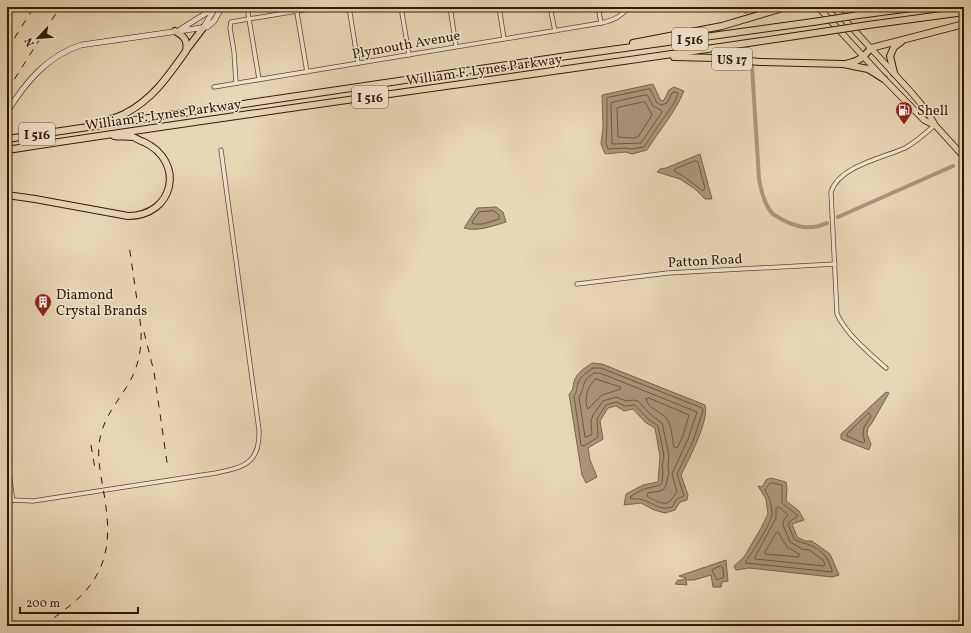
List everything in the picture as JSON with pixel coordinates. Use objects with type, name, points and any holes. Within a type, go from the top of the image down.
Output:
[{"type":"highway","name":"US 17","points":[[567,56],[722,26],[786,7]]},
{"type":"highway","name":"William F. Lynes Parkway","points":[[7,138],[567,56],[919,7]]},
{"type":"highway","name":"William F. Lynes Parkway","points":[[7,150],[964,12]]},
{"type":"highway","points":[[843,64],[857,61],[864,57],[871,48],[964,24]]},
{"type":"highway","points":[[92,126],[125,114],[142,103],[162,84],[203,28]]},
{"type":"highway","points":[[177,30],[185,38],[187,45],[186,51]]},
{"type":"highway","points":[[894,73],[890,56],[894,47],[902,40]]},
{"type":"highway","name":"US 17","points":[[639,59],[679,57],[716,58],[760,62],[843,64],[868,69],[884,79]]},
{"type":"highway","points":[[7,196],[35,199],[128,216],[144,215],[157,208],[167,193],[170,184],[170,174],[164,158],[157,150],[133,137],[101,136]]},
{"type":"main road","points":[[818,7],[884,79]]},
{"type":"main road","name":"US 17","points":[[833,7],[894,73],[927,111],[935,125],[964,157]]},
{"type":"main road","name":"US 17","points":[[884,79],[924,120],[935,125]]},
{"type":"street","points":[[203,28],[216,7]]},
{"type":"street","points":[[177,30],[216,7]]},
{"type":"street","points":[[7,112],[38,71],[62,53],[81,45],[177,30],[203,28],[212,24],[222,7]]},
{"type":"street","points":[[247,7],[259,79]]},
{"type":"street","points":[[236,83],[230,24],[233,21],[296,9],[321,7]]},
{"type":"street","points":[[349,7],[358,63]]},
{"type":"street","points":[[401,7],[409,55]]},
{"type":"street","points":[[450,7],[456,46]]},
{"type":"street","points":[[499,7],[504,39]]},
{"type":"street","points":[[550,7],[555,31]]},
{"type":"street","points":[[598,7],[601,23]]},
{"type":"street","name":"Plymouth Avenue","points":[[214,87],[612,21],[630,7]]},
{"type":"street","points":[[296,9],[306,72]]},
{"type":"street","points":[[886,368],[868,352],[840,322],[837,314],[831,192],[835,183],[840,177],[856,167],[907,147],[935,125]]},
{"type":"street","points":[[7,461],[10,500],[33,501],[216,473],[235,469],[244,465],[254,456],[259,442],[259,430],[221,150]]},
{"type":"street","name":"Patton Road","points":[[577,284],[668,273],[835,264]]},
{"type":"water","points":[[653,84],[661,101],[664,100],[669,90],[674,87],[684,91],[677,106],[667,121],[647,150],[632,154],[626,152],[605,154],[601,144],[603,127],[602,95]]},
{"type":"water","points":[[700,154],[712,199],[705,199],[695,189],[680,179],[657,172],[660,169]]},
{"type":"water","points":[[496,207],[503,212],[506,222],[480,229],[464,228],[477,208]]},
{"type":"water","points":[[592,363],[602,364],[705,405],[706,411],[701,430],[681,475],[688,495],[687,500],[680,502],[675,510],[665,513],[654,510],[641,503],[624,505],[626,494],[643,485],[658,482],[660,456],[655,428],[645,422],[633,409],[624,411],[616,406],[608,408],[600,421],[603,439],[588,448],[590,460],[597,477],[586,483],[582,475],[569,394],[577,376]]},
{"type":"water","points":[[886,392],[889,393],[868,428],[867,434],[871,444],[869,450],[841,439],[841,434]]},
{"type":"water","points":[[771,478],[786,482],[786,501],[799,511],[804,520],[792,524],[797,537],[805,541],[812,541],[830,554],[839,575],[832,577],[749,568],[736,570],[734,566],[744,557],[768,514],[766,499],[758,486],[762,487],[766,480]]},
{"type":"water","points":[[726,560],[728,581],[722,582],[721,587],[713,587],[711,575],[694,580],[686,580],[687,585],[675,584],[678,580],[686,578],[679,576]]},
{"type":"waterway","points":[[746,7],[746,12]]},
{"type":"waterway","points":[[752,66],[759,179],[765,202],[774,215],[792,224],[803,227],[815,227],[827,223]]},
{"type":"waterway","points":[[838,217],[953,166]]},
{"type":"railway","points":[[7,50],[34,7]]},
{"type":"railway","points":[[7,91],[60,7]]},
{"type":"railway","points":[[43,626],[83,594],[93,582],[100,569],[107,544],[107,517],[99,461],[101,434],[113,407],[132,377],[139,356],[141,342],[141,328],[129,245]]},
{"type":"railway","points":[[144,332],[154,372],[168,469]]},
{"type":"railway","points":[[91,445],[95,469]]},
{"type":"place","name":"Shell","points":[[904,125]]},
{"type":"place","name":"Diamond Crystal Brands","points":[[43,317]]}]
